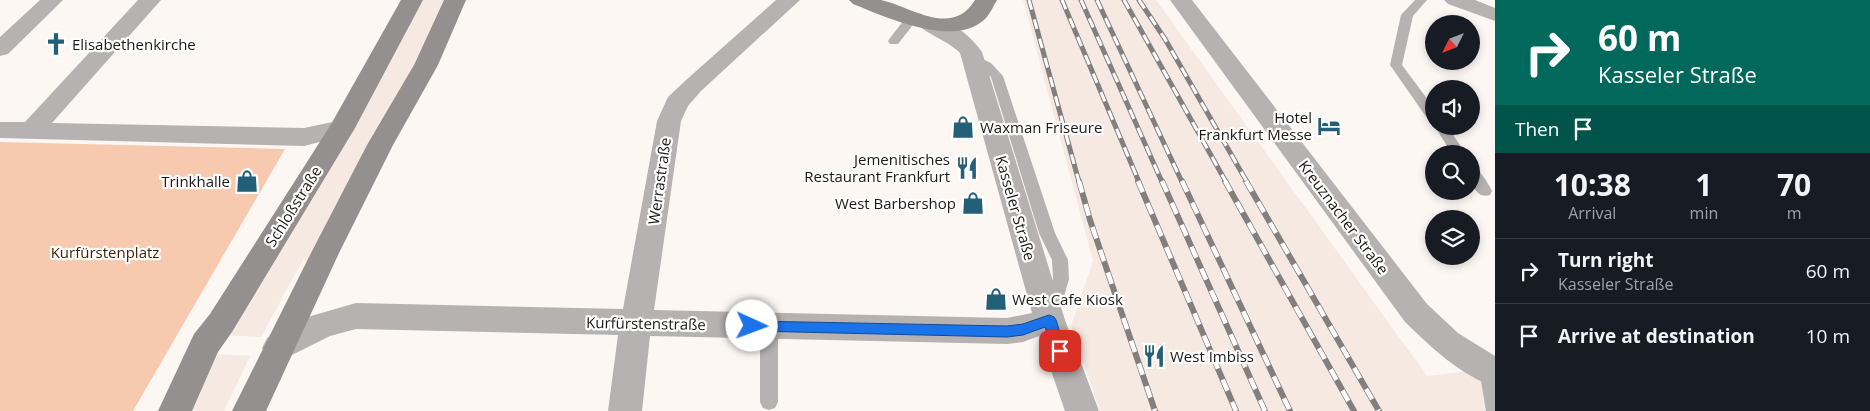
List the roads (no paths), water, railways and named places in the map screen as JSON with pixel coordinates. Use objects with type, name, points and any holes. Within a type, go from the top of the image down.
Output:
[{"type":"street","points":[[0,49],[52,0]]},
{"type":"street","points":[[30,131],[150,0]]},
{"type":"street","name":"Schloßstraße","points":[[175,411],[205,344],[221,324],[342,128],[412,0]]},
{"type":"street","points":[[249,411],[278,348],[380,145],[426,65],[455,0]]},
{"type":"street","name":"Werrastraße","points":[[625,411],[667,130],[677,103],[693,86],[789,0]]},
{"type":"street","points":[[860,0],[921,21],[952,25],[967,21],[981,11],[986,0]]},
{"type":"street","name":"Kreuznacher Straße","points":[[1181,0],[1416,313],[1447,342],[1491,371]]},
{"type":"street","points":[[1455,0],[1495,15]]},
{"type":"street","name":"Kasseler Straße","points":[[921,21],[960,40],[971,52],[974,59],[1049,320],[1082,411]]},
{"type":"street","points":[[0,130],[304,137],[342,128]]},
{"type":"street","name":"Kurfürstenstraße","points":[[278,348],[322,324],[356,316],[1007,331],[1023,330],[1049,320]]},
{"type":"lane","points":[[1420,0],[1407,15],[1396,65],[1425,105]]},
{"type":"lane","points":[[894,41],[921,21]]},
{"type":"lane","points":[[1480,184],[1485,191]]},
{"type":"lane","points":[[768,402],[769,327]]},
{"type":"lane","points":[[1491,371],[1495,411]]},
{"type":"railway","points":[[1029,0],[1079,182]]},
{"type":"railway","points":[[1062,0],[1139,182]]},
{"type":"railway","points":[[1081,0],[1162,182]]},
{"type":"railway","points":[[1097,0],[1182,182]]},
{"type":"railway","points":[[1124,0],[1226,182]]},
{"type":"railway","points":[[1139,0],[1165,39],[1247,182]]},
{"type":"railway","points":[[1079,181],[1090,220],[1155,411]]},
{"type":"railway","points":[[1138,181],[1236,411]]},
{"type":"railway","points":[[1162,181],[1265,411]]},
{"type":"railway","points":[[1182,181],[1290,411]]},
{"type":"railway","points":[[1225,181],[1354,411]]},
{"type":"railway","points":[[1246,181],[1379,411]]},
{"type":"place","name":"Elisabethenkirche","points":[[56,44]]},
{"type":"place","name":"Hotel Frankfurt Messe","points":[[1329,126]]},
{"type":"place","name":"Waxman Friseure","points":[[963,127]]},
{"type":"place","name":"Jemenitisches Restaurant Frankfurt","points":[[967,168]]},
{"type":"place","name":"Trinkhalle","points":[[247,181]]},
{"type":"place","name":"West Barbershop","points":[[973,203]]},
{"type":"place","name":"West Cafe Kiosk","points":[[996,299]]},
{"type":"place","name":"West Imbiss","points":[[1154,356]]},
{"type":"park label","name":"Kurfürstenplatz","points":[[105,252]]}]
